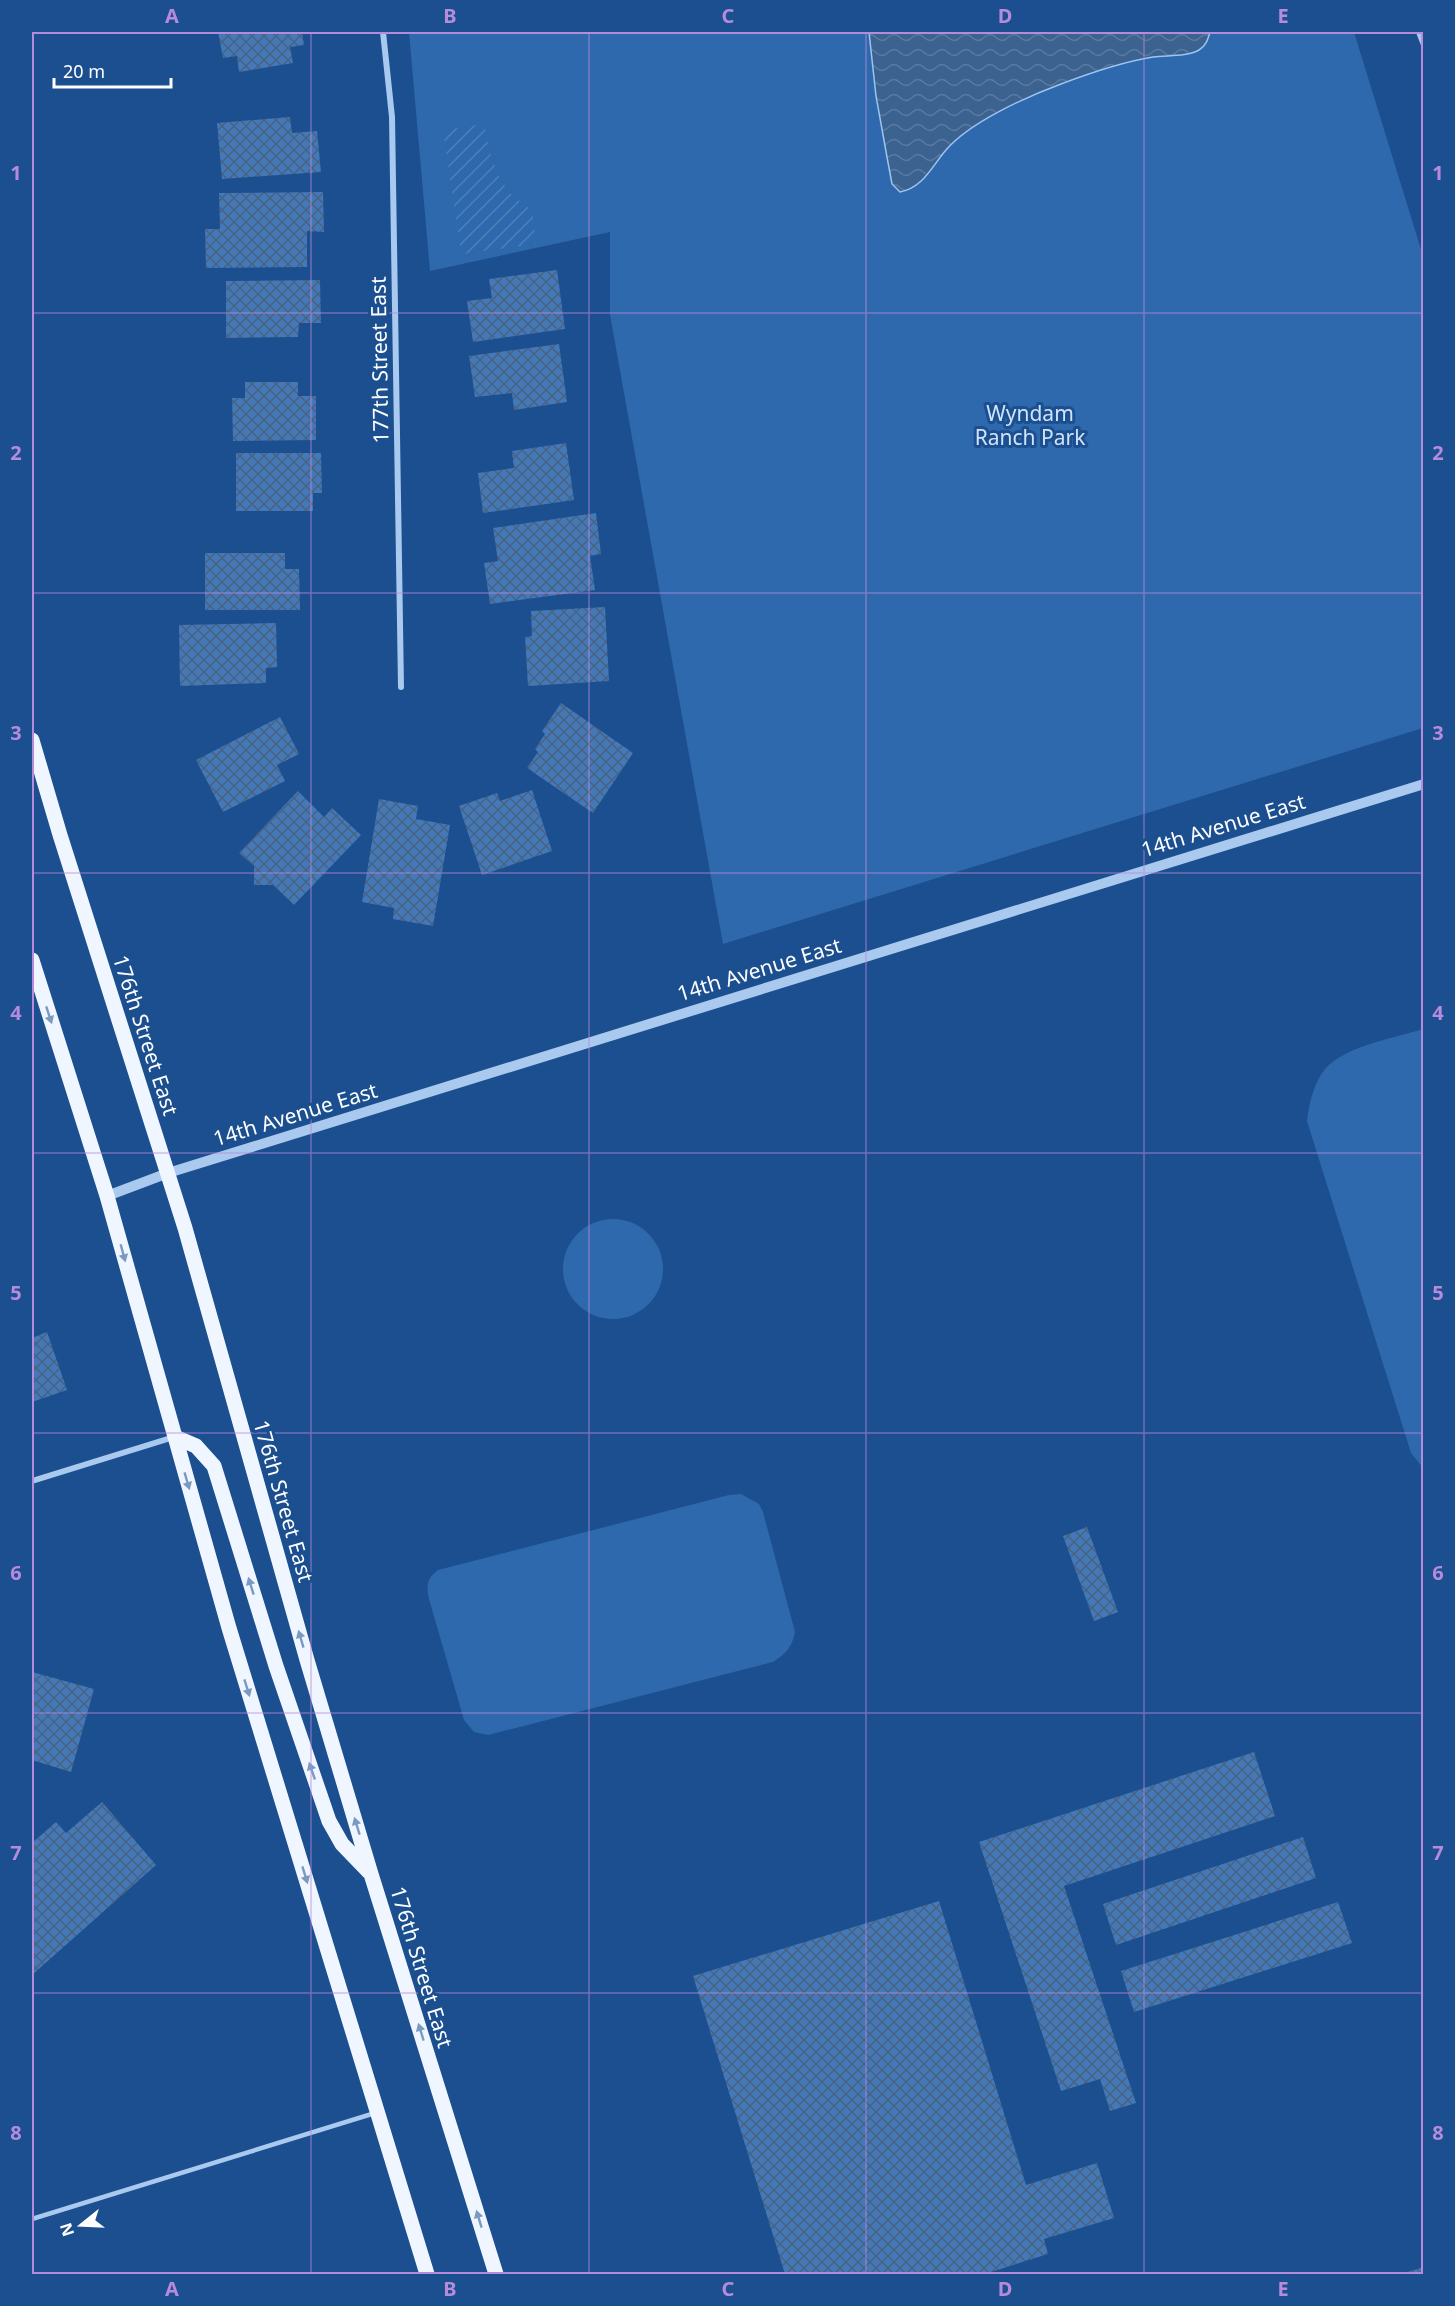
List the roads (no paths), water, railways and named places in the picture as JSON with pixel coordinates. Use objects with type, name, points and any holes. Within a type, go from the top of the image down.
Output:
[{"type":"main road","name":"176th Street East","points":[[32,740],[185,1228],[304,1649],[371,1874],[496,2274]]},
{"type":"main road","points":[[32,960],[107,1196],[229,1628],[427,2274]]},
{"type":"main road","points":[[175,1437],[196,1446],[213,1467],[276,1666],[329,1821],[342,1844],[371,1874]]},
{"type":"street","name":"177th Street East","points":[[384,32],[392,117],[401,687]]},
{"type":"street","points":[[1419,32],[1424,45]]},
{"type":"street","name":"14th Avenue East","points":[[107,1196],[168,1173],[1424,784]]},
{"type":"street","points":[[32,1481],[175,1437]]},
{"type":"lane","points":[[32,2219],[377,2113]]},
{"type":"water","points":[[869,32],[1210,32],[1203,46],[1194,52],[1153,57],[1106,68],[1047,89],[999,111],[956,140],[915,186],[900,192],[892,184],[876,96]]},
{"type":"park label","name":"Wyndam Ranch Park","points":[[1030,425]]}]
